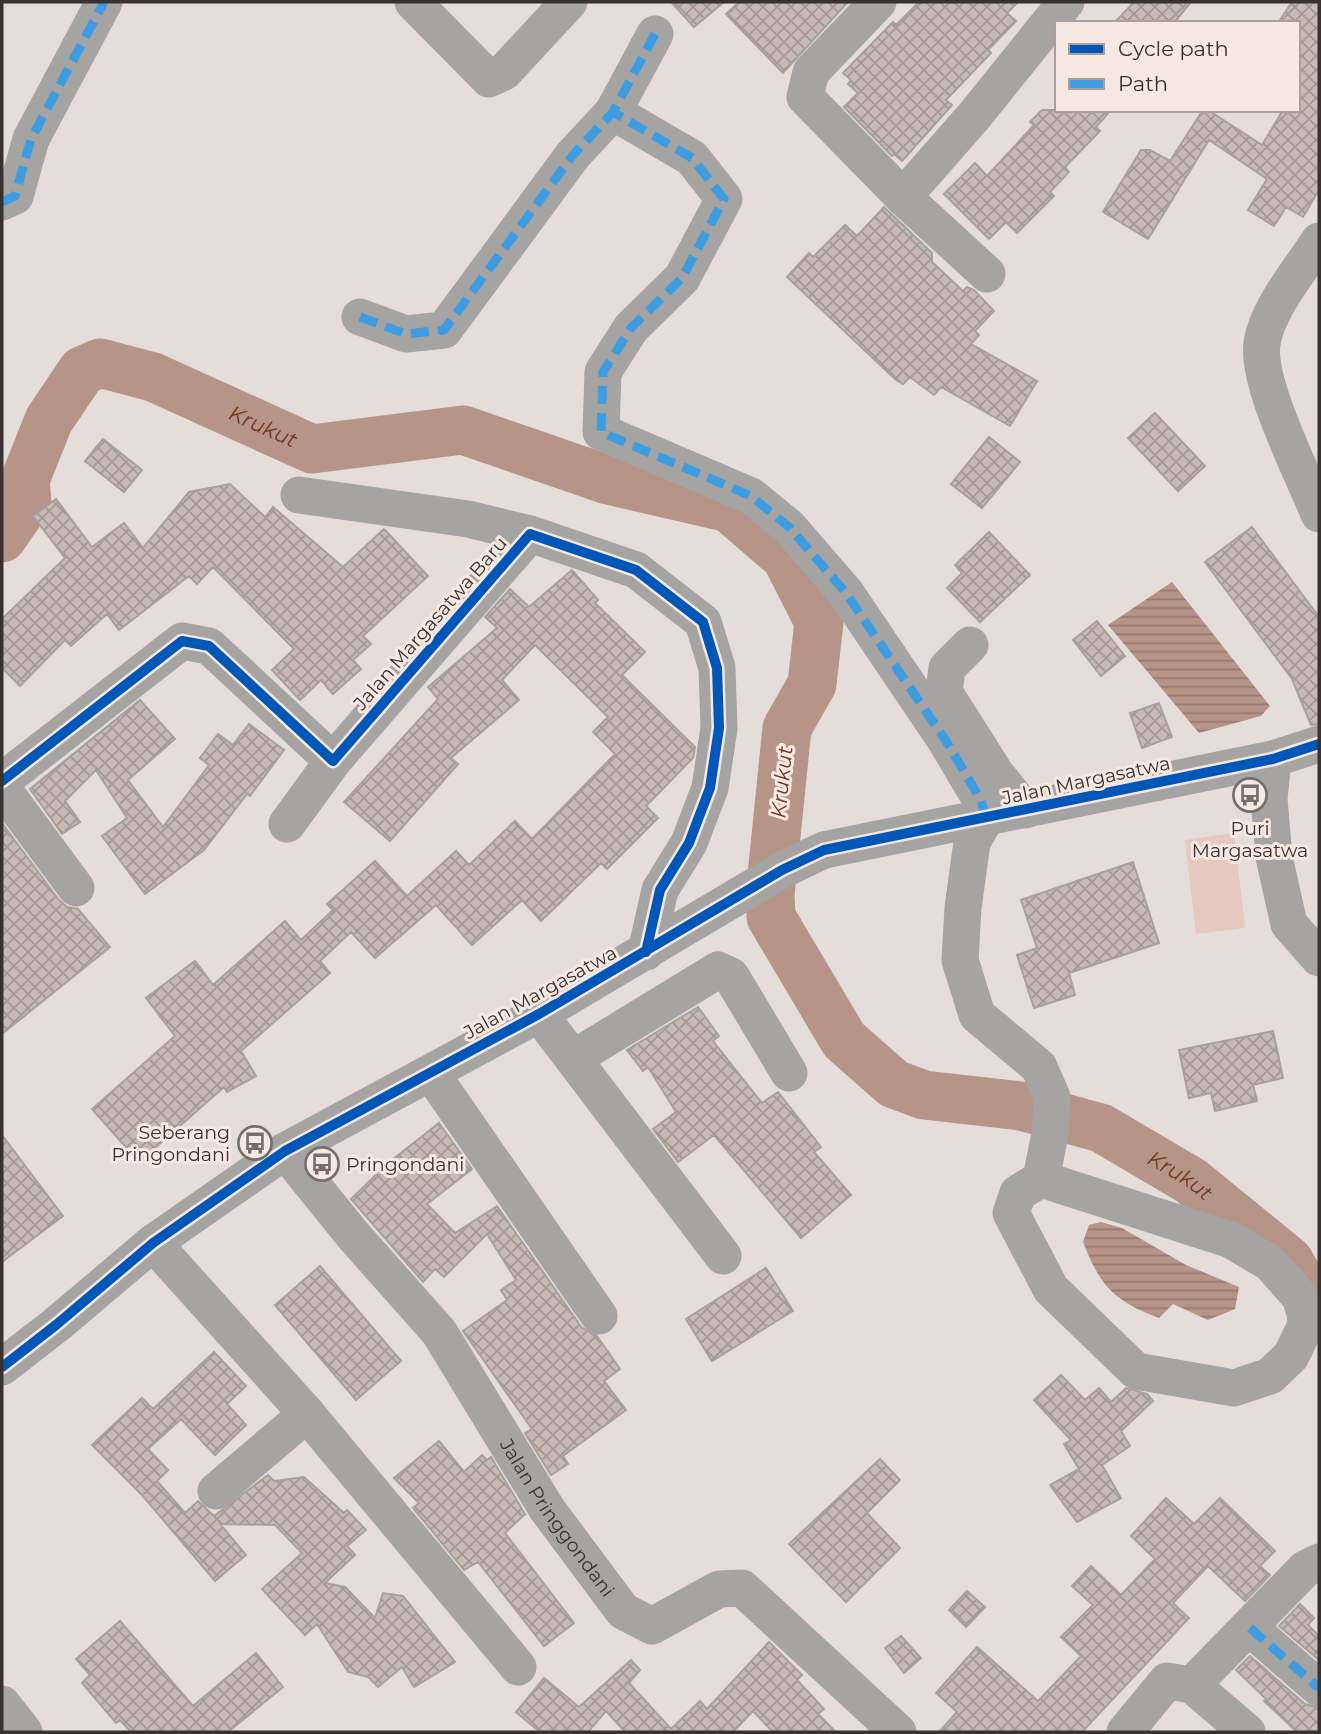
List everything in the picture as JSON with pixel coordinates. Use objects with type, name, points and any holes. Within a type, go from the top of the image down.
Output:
[{"type":"street","points":[[2,202],[15,196],[31,139],[104,2]]},
{"type":"street","points":[[414,2],[489,79],[504,72],[569,2]]},
{"type":"street","points":[[878,2],[811,72],[805,97],[903,197],[987,274]]},
{"type":"street","points":[[903,197],[975,115],[1066,2]]},
{"type":"street","points":[[360,317],[406,334],[444,330],[573,155],[613,112],[655,34]]},
{"type":"street","points":[[613,112],[692,158],[724,199],[682,278],[631,328],[603,372],[601,432],[751,496],[789,527],[846,593],[939,730],[981,800],[986,818]]},
{"type":"street","points":[[1319,240],[1278,303],[1262,342],[1264,376],[1319,514]]},
{"type":"street","name":"Jalan Margasatwa Baru","points":[[299,495],[468,519],[530,534],[636,570],[703,622],[717,668],[719,728],[710,789],[689,844],[660,890],[646,952]]},
{"type":"street","name":"Jalan Margasatwa Baru","points":[[287,824],[333,761],[530,534]]},
{"type":"street","points":[[2,781],[182,641],[209,646],[333,761]]},
{"type":"street","points":[[970,645],[947,668],[944,692],[996,774],[1025,810]]},
{"type":"street","name":"Jalan Margasatwa","points":[[2,1367],[153,1244],[285,1151],[539,1014],[646,952],[731,898],[824,850],[1273,759],[1319,744]]},
{"type":"street","points":[[1273,759],[1269,799],[1274,857],[1289,924],[1319,958]]},
{"type":"street","points":[[2,788],[76,888]]},
{"type":"street","name":"Jalan Margasatwa","points":[[986,818],[972,842],[963,908],[960,960],[977,1015],[1039,1067],[1052,1097],[1050,1134],[1041,1179]]},
{"type":"street","points":[[573,1058],[718,970],[731,976],[789,1073]]},
{"type":"street","points":[[539,1014],[723,1255]]},
{"type":"street","points":[[431,1073],[599,1316]]},
{"type":"street","name":"Jalan Pringgondani","points":[[285,1151],[352,1234],[439,1332],[547,1509],[623,1611],[652,1626],[719,1590],[742,1588],[892,1730]]},
{"type":"street","points":[[1041,1179],[1231,1240],[1270,1263],[1300,1297],[1305,1312],[1306,1325],[1291,1356],[1270,1376],[1234,1388],[1136,1370],[1051,1289],[1011,1213],[1018,1193],[1041,1179]]},
{"type":"street","points":[[153,1244],[307,1414],[518,1667]]},
{"type":"street","points":[[216,1491],[307,1414]]},
{"type":"street","points":[[1192,1685],[1305,1569],[1319,1562]]},
{"type":"street","points":[[1250,1628],[1319,1688]]},
{"type":"street","points":[[1125,1732],[1167,1681],[1192,1685],[1247,1732]]},
{"type":"street","points":[[2,1704],[24,1732]]},
{"type":"shaded area","points":[[1172,582],[1270,706],[1261,716],[1199,733],[1108,625]]},
{"type":"shaded area","points":[[1234,833],[1245,928],[1196,934],[1185,840]]},
{"type":"shaded area","points":[[1101,1222],[1122,1228],[1186,1265],[1239,1287],[1235,1309],[1208,1320],[1173,1304],[1159,1318],[1120,1298],[1103,1281],[1083,1242],[1089,1225]]},
{"type":"building","points":[[671,2],[724,2],[694,27]]},
{"type":"building","points":[[739,2],[848,2],[783,73],[726,14]]},
{"type":"building","points":[[919,2],[1018,2],[1007,13],[1016,21],[988,50],[991,53],[946,100],[952,105],[902,161],[894,154],[892,156],[844,107],[858,93],[848,84],[851,80],[843,73],[893,22],[896,25]]},
{"type":"building","points":[[1134,2],[1191,2],[1176,21],[1116,21]]},
{"type":"building","points":[[1292,2],[1319,2],[1319,190],[1303,217],[1286,207],[1274,226],[1248,210],[1267,179],[1209,140],[1148,239],[1103,212],[1141,150],[1150,150],[1170,161],[1202,112],[1211,112],[1262,145],[1282,112],[1300,112],[1300,21],[1279,21]]},
{"type":"building","points":[[1042,110],[1109,112],[1096,127],[1100,131],[1065,167],[1069,172],[1050,192],[1054,196],[1017,233],[1006,222],[989,239],[944,194],[975,163],[987,176],[1034,125],[1030,122]]},
{"type":"building","points":[[884,207],[932,253],[932,262],[963,291],[967,287],[974,290],[994,311],[975,331],[979,335],[971,344],[1037,381],[1010,426],[941,387],[934,395],[910,377],[903,384],[896,380],[787,277],[809,253],[813,257],[845,225],[857,236]]},
{"type":"building","points":[[1155,413],[1205,466],[1178,491],[1128,438]]},
{"type":"building","points":[[989,437],[1020,462],[982,508],[951,484]]},
{"type":"building","points":[[103,439],[142,470],[124,492],[85,461]]},
{"type":"building","points":[[230,484],[265,517],[273,507],[343,567],[384,529],[428,576],[363,636],[371,644],[353,660],[361,669],[333,694],[321,680],[300,700],[272,670],[294,649],[213,567],[197,584],[189,576],[119,630],[107,614],[71,646],[65,640],[20,686],[2,668],[2,619],[65,558],[33,516],[56,499],[92,547],[124,523],[143,548],[189,492]]},
{"type":"building","points":[[1252,527],[1319,617],[1319,724],[1311,725],[1292,679],[1205,562]]},
{"type":"building","points":[[989,532],[1030,575],[980,622],[947,588],[962,573],[955,565]]},
{"type":"building","points":[[572,570],[598,600],[595,603],[645,652],[622,675],[695,747],[693,758],[646,806],[658,818],[607,869],[601,863],[541,921],[522,900],[472,945],[436,905],[375,958],[351,932],[320,961],[330,973],[241,1051],[256,1076],[227,1092],[224,1087],[139,1162],[92,1109],[175,1036],[146,998],[195,961],[213,985],[285,921],[301,940],[333,910],[327,904],[375,861],[407,896],[456,851],[469,865],[515,821],[532,839],[615,754],[593,732],[608,717],[535,645],[502,680],[519,700],[451,758],[458,764],[390,841],[344,802],[438,699],[428,687],[497,628],[485,617],[510,589],[529,607]]},
{"type":"building","points":[[1097,621],[1125,656],[1101,676],[1073,640]]},
{"type":"building","points":[[140,700],[175,739],[128,780],[163,827],[209,765],[200,758],[218,734],[233,745],[249,724],[284,750],[250,796],[247,794],[204,850],[145,894],[102,836],[127,818],[96,770],[65,801],[80,822],[62,834],[30,789]]},
{"type":"building","points":[[1159,703],[1172,737],[1142,748],[1130,713]]},
{"type":"building","points":[[2,823],[59,900],[67,907],[78,909],[110,947],[2,1034]]},
{"type":"building","points":[[1133,862],[1159,943],[1069,973],[1075,995],[1034,1008],[1017,955],[1037,948],[1021,900]]},
{"type":"building","points":[[698,1007],[719,1036],[713,1041],[762,1103],[778,1092],[821,1147],[814,1152],[851,1195],[801,1238],[714,1135],[678,1162],[653,1129],[676,1112],[648,1067],[643,1071],[627,1050]]},
{"type":"building","points":[[1273,1031],[1283,1078],[1253,1085],[1257,1101],[1215,1111],[1211,1093],[1189,1098],[1179,1050]]},
{"type":"building","points":[[439,1123],[472,1169],[427,1204],[455,1233],[497,1206],[582,1328],[597,1336],[620,1369],[604,1381],[626,1410],[563,1456],[568,1464],[551,1475],[525,1433],[532,1429],[463,1331],[507,1300],[501,1290],[516,1280],[487,1234],[444,1277],[435,1269],[423,1282],[351,1199],[387,1164]]},
{"type":"building","points":[[2,1135],[63,1216],[2,1262]]},
{"type":"building","points":[[320,1266],[401,1361],[356,1400],[275,1305]]},
{"type":"building","points":[[766,1268],[793,1311],[712,1361],[686,1319]]},
{"type":"building","points":[[214,1352],[246,1386],[227,1404],[246,1425],[215,1455],[181,1419],[148,1449],[168,1470],[157,1481],[185,1513],[198,1501],[214,1516],[268,1475],[274,1481],[304,1477],[344,1513],[347,1510],[366,1530],[347,1546],[355,1555],[325,1583],[345,1587],[375,1618],[383,1593],[403,1596],[455,1662],[414,1687],[402,1667],[378,1687],[368,1677],[348,1672],[317,1624],[305,1635],[262,1589],[302,1553],[275,1525],[220,1524],[246,1555],[215,1581],[142,1495],[92,1445],[142,1398],[153,1409]]},
{"type":"building","points":[[1061,1375],[1085,1400],[1099,1388],[1111,1402],[1126,1388],[1147,1394],[1153,1401],[1121,1431],[1130,1446],[1102,1465],[1121,1498],[1077,1522],[1050,1485],[1079,1469],[1064,1444],[1071,1440],[1034,1400]]},
{"type":"building","points":[[439,1441],[464,1472],[482,1455],[487,1460],[491,1457],[525,1514],[505,1533],[574,1623],[544,1646],[478,1562],[464,1570],[413,1508],[419,1503],[394,1478]]},
{"type":"building","points":[[880,1459],[900,1480],[867,1513],[900,1548],[846,1602],[789,1544]]},
{"type":"building","points":[[1166,1498],[1194,1524],[1220,1498],[1275,1551],[1260,1566],[1270,1575],[1245,1601],[1208,1566],[1173,1603],[1189,1618],[1082,1732],[939,1732],[957,1712],[936,1693],[977,1647],[1038,1701],[1081,1656],[1061,1637],[1093,1605],[1072,1586],[1091,1566],[1121,1595],[1155,1559],[1131,1536]]},
{"type":"building","points":[[967,1591],[985,1607],[966,1627],[949,1610]]},
{"type":"building","points":[[1300,1604],[1314,1618],[1308,1625],[1319,1636],[1319,1660],[1279,1626]]},
{"type":"building","points":[[120,1621],[193,1706],[256,1653],[283,1687],[228,1732],[131,1732],[120,1720],[116,1723],[82,1683],[90,1675],[76,1659]]},
{"type":"building","points":[[901,1636],[921,1658],[904,1673],[885,1648]]},
{"type":"building","points":[[769,1642],[802,1675],[797,1680],[824,1709],[818,1714],[836,1732],[773,1732],[753,1711],[733,1732],[625,1732],[606,1711],[588,1732],[540,1732],[516,1712],[544,1678],[579,1707],[631,1660],[640,1670],[629,1683],[671,1729],[700,1701],[707,1709]]},
{"type":"building","points":[[1250,1656],[1305,1704],[1319,1708],[1319,1732],[1297,1732],[1264,1701],[1266,1699],[1236,1670]]},
{"type":"waterway","name":"Krukut","points":[[2,538],[27,502],[25,480],[49,420],[82,371],[100,363],[153,377],[312,449],[463,430],[608,480],[729,508],[786,557],[819,622],[812,684],[787,728],[770,895],[771,917],[844,1040],[894,1084],[924,1095],[1021,1106],[1101,1128],[1191,1181],[1289,1261],[1298,1277]]},
{"type":"marked path","points":[[2,202],[15,196],[31,139],[104,2]]},
{"type":"marked path","points":[[655,34],[613,112],[692,158],[724,199],[682,278],[631,328],[603,372],[601,432],[751,496],[789,527],[846,593],[946,741],[981,800],[986,818]]},
{"type":"marked path","points":[[360,317],[406,334],[444,330],[573,155],[613,112]]},
{"type":"marked path","points":[[1250,1628],[1319,1688]]},
{"type":"cycle path","points":[[2,781],[182,641],[209,646],[333,761],[530,534],[636,570],[703,622],[717,668],[719,728],[710,788],[689,843],[660,890],[646,952]]},
{"type":"cycle path","points":[[2,1367],[153,1243],[285,1151],[539,1014],[782,870],[824,850],[1273,759],[1319,744]]},
{"type":"place","name":"Puri Margasatwa","points":[[1250,795]]},
{"type":"place","name":"Seberang Pringondani","points":[[255,1143]]},
{"type":"place","name":"Pringondani","points":[[322,1164]]}]
